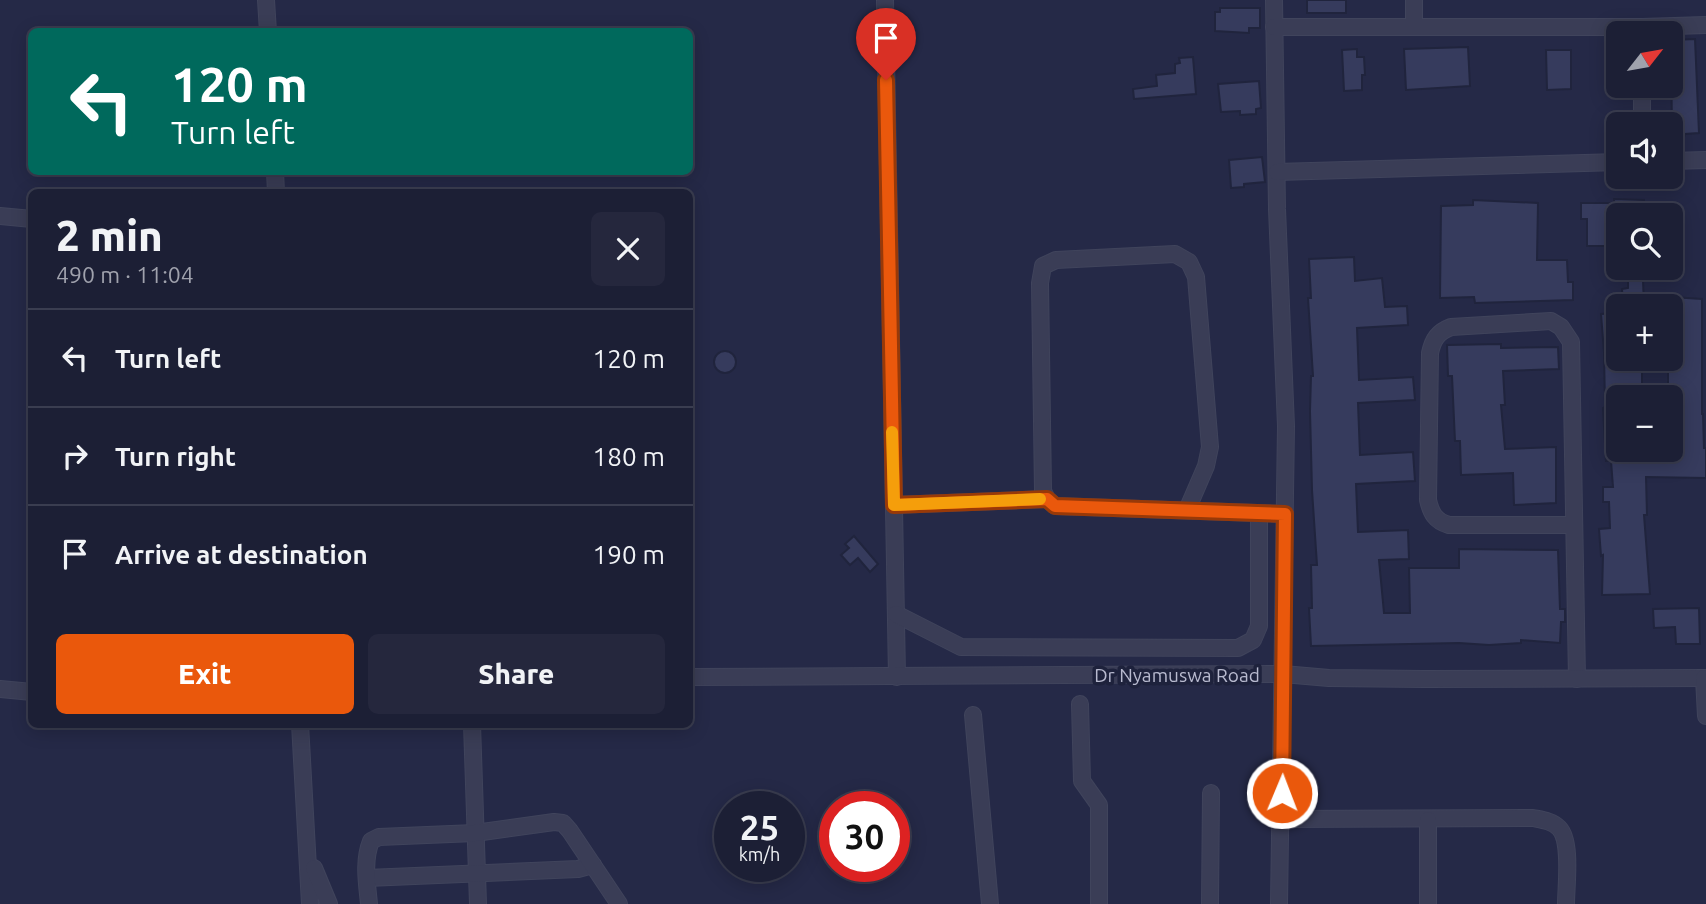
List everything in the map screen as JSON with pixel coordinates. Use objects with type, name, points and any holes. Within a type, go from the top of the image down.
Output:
[{"type":"street","points":[[266,0],[268,28]]},
{"type":"street","points":[[884,0],[897,677]]},
{"type":"street","points":[[1274,0],[1286,426],[1279,904]]},
{"type":"street","points":[[1414,0],[1414,26]]},
{"type":"street","points":[[1684,27],[1706,25]]},
{"type":"street","points":[[1274,27],[1606,29]]},
{"type":"street","points":[[1683,161],[1706,160]]},
{"type":"street","points":[[1277,172],[1606,162]]},
{"type":"street","points":[[0,216],[28,219]]},
{"type":"street","points":[[1187,510],[1206,466],[1210,447],[1196,276],[1189,261],[1175,254],[1056,260],[1043,266],[1040,283],[1043,491],[1047,499],[1055,506],[1285,514]]},
{"type":"street","points":[[1573,525],[1449,525],[1440,523],[1433,516],[1428,499],[1430,353],[1435,337],[1442,331],[1451,327],[1551,321],[1567,333],[1571,342],[1577,679]]},
{"type":"street","points":[[894,505],[1047,499]]},
{"type":"street","points":[[896,614],[961,647],[1238,648],[1253,640],[1259,626],[1259,514]]},
{"type":"street","name":"Dr Nyamuswa Road","points":[[693,677],[1283,674],[1329,678],[1705,678]]},
{"type":"street","points":[[1705,678],[1706,716]]},
{"type":"street","points":[[0,688],[28,692]]},
{"type":"street","points":[[1080,704],[1082,781],[1099,805],[1099,904]]},
{"type":"street","points":[[973,715],[990,904]]},
{"type":"street","points":[[300,728],[310,904]]},
{"type":"street","points":[[472,728],[478,904]]},
{"type":"street","points":[[1209,904],[1211,793]]},
{"type":"street","points":[[1282,819],[1534,818],[1549,821],[1561,830],[1566,842],[1566,904]]},
{"type":"street","points":[[1428,820],[1428,904]]},
{"type":"street","points":[[369,904],[368,849],[371,841],[379,837],[475,833],[554,822],[563,823],[593,865],[614,903]]},
{"type":"street","points":[[309,856],[329,904]]},
{"type":"street","points":[[367,878],[578,869],[593,865]]},
{"type":"building","points":[[1307,0],[1346,0],[1346,13],[1307,13]]},
{"type":"building","points":[[1220,8],[1260,8],[1260,28],[1249,28],[1249,33],[1215,31],[1215,12],[1220,12]]},
{"type":"building","points":[[1684,39],[1695,39],[1699,133],[1685,134],[1683,137],[1683,112],[1672,112],[1672,98],[1684,98]]},
{"type":"building","points":[[1468,47],[1470,86],[1406,90],[1404,49]]},
{"type":"building","points":[[1357,49],[1357,57],[1364,57],[1362,90],[1344,91],[1342,50]]},
{"type":"building","points":[[1546,50],[1571,50],[1571,89],[1547,90]]},
{"type":"building","points":[[1193,57],[1196,94],[1134,99],[1133,89],[1157,86],[1156,75],[1175,73],[1175,64],[1180,63],[1179,58]]},
{"type":"building","points":[[1259,81],[1261,108],[1256,109],[1256,114],[1221,112],[1218,84]]},
{"type":"building","points":[[1262,157],[1265,182],[1231,188],[1229,160]]},
{"type":"building","points":[[1614,199],[1644,200],[1644,203],[1614,203]]},
{"type":"building","points":[[1473,200],[1538,203],[1537,260],[1567,260],[1568,282],[1573,282],[1573,300],[1475,303],[1474,297],[1440,298],[1441,206],[1473,205]]},
{"type":"building","points":[[1581,203],[1606,203],[1606,246],[1587,246],[1587,219],[1581,219]]},
{"type":"building","points":[[1354,257],[1355,281],[1382,278],[1385,307],[1407,306],[1408,325],[1357,328],[1359,380],[1413,377],[1415,400],[1358,403],[1360,455],[1413,452],[1415,481],[1356,484],[1358,532],[1408,530],[1409,559],[1379,560],[1384,613],[1410,613],[1409,568],[1459,568],[1459,549],[1558,550],[1560,609],[1565,609],[1560,643],[1521,640],[1521,643],[1489,645],[1459,643],[1311,646],[1311,565],[1317,565],[1312,490],[1310,411],[1313,376],[1308,298],[1311,298],[1309,259]]},
{"type":"building","points":[[1643,280],[1644,294],[1622,294],[1622,289],[1628,288],[1628,281]]},
{"type":"building","points":[[1683,298],[1702,299],[1702,414],[1706,478],[1646,477],[1647,515],[1644,515],[1650,594],[1602,595],[1603,555],[1601,556],[1599,529],[1610,528],[1609,502],[1603,502],[1603,487],[1613,487],[1611,462],[1683,462],[1683,385],[1668,385],[1668,371],[1683,371]]},
{"type":"building","points":[[1601,314],[1606,314],[1606,371],[1642,371],[1642,385],[1606,385],[1606,461]]},
{"type":"building","points":[[1501,344],[1501,348],[1558,347],[1559,369],[1503,371],[1505,405],[1501,405],[1505,449],[1556,447],[1556,503],[1514,505],[1513,473],[1461,475],[1460,441],[1455,441],[1452,376],[1448,376],[1447,345]]},
{"type":"building","points":[[725,351],[733,354],[736,362],[733,370],[725,373],[717,370],[714,362],[717,354]]},
{"type":"building","points":[[854,536],[878,564],[870,572],[858,558],[850,565],[841,555],[849,548],[845,544]]},
{"type":"building","points":[[1699,608],[1700,644],[1676,644],[1675,627],[1654,628],[1653,609]]},
{"type":"slow traffic","points":[[892,432],[894,505],[1040,499]]},
{"type":"route","points":[[886,80],[894,505],[1047,499],[1055,506],[1285,514],[1282,793]]}]
